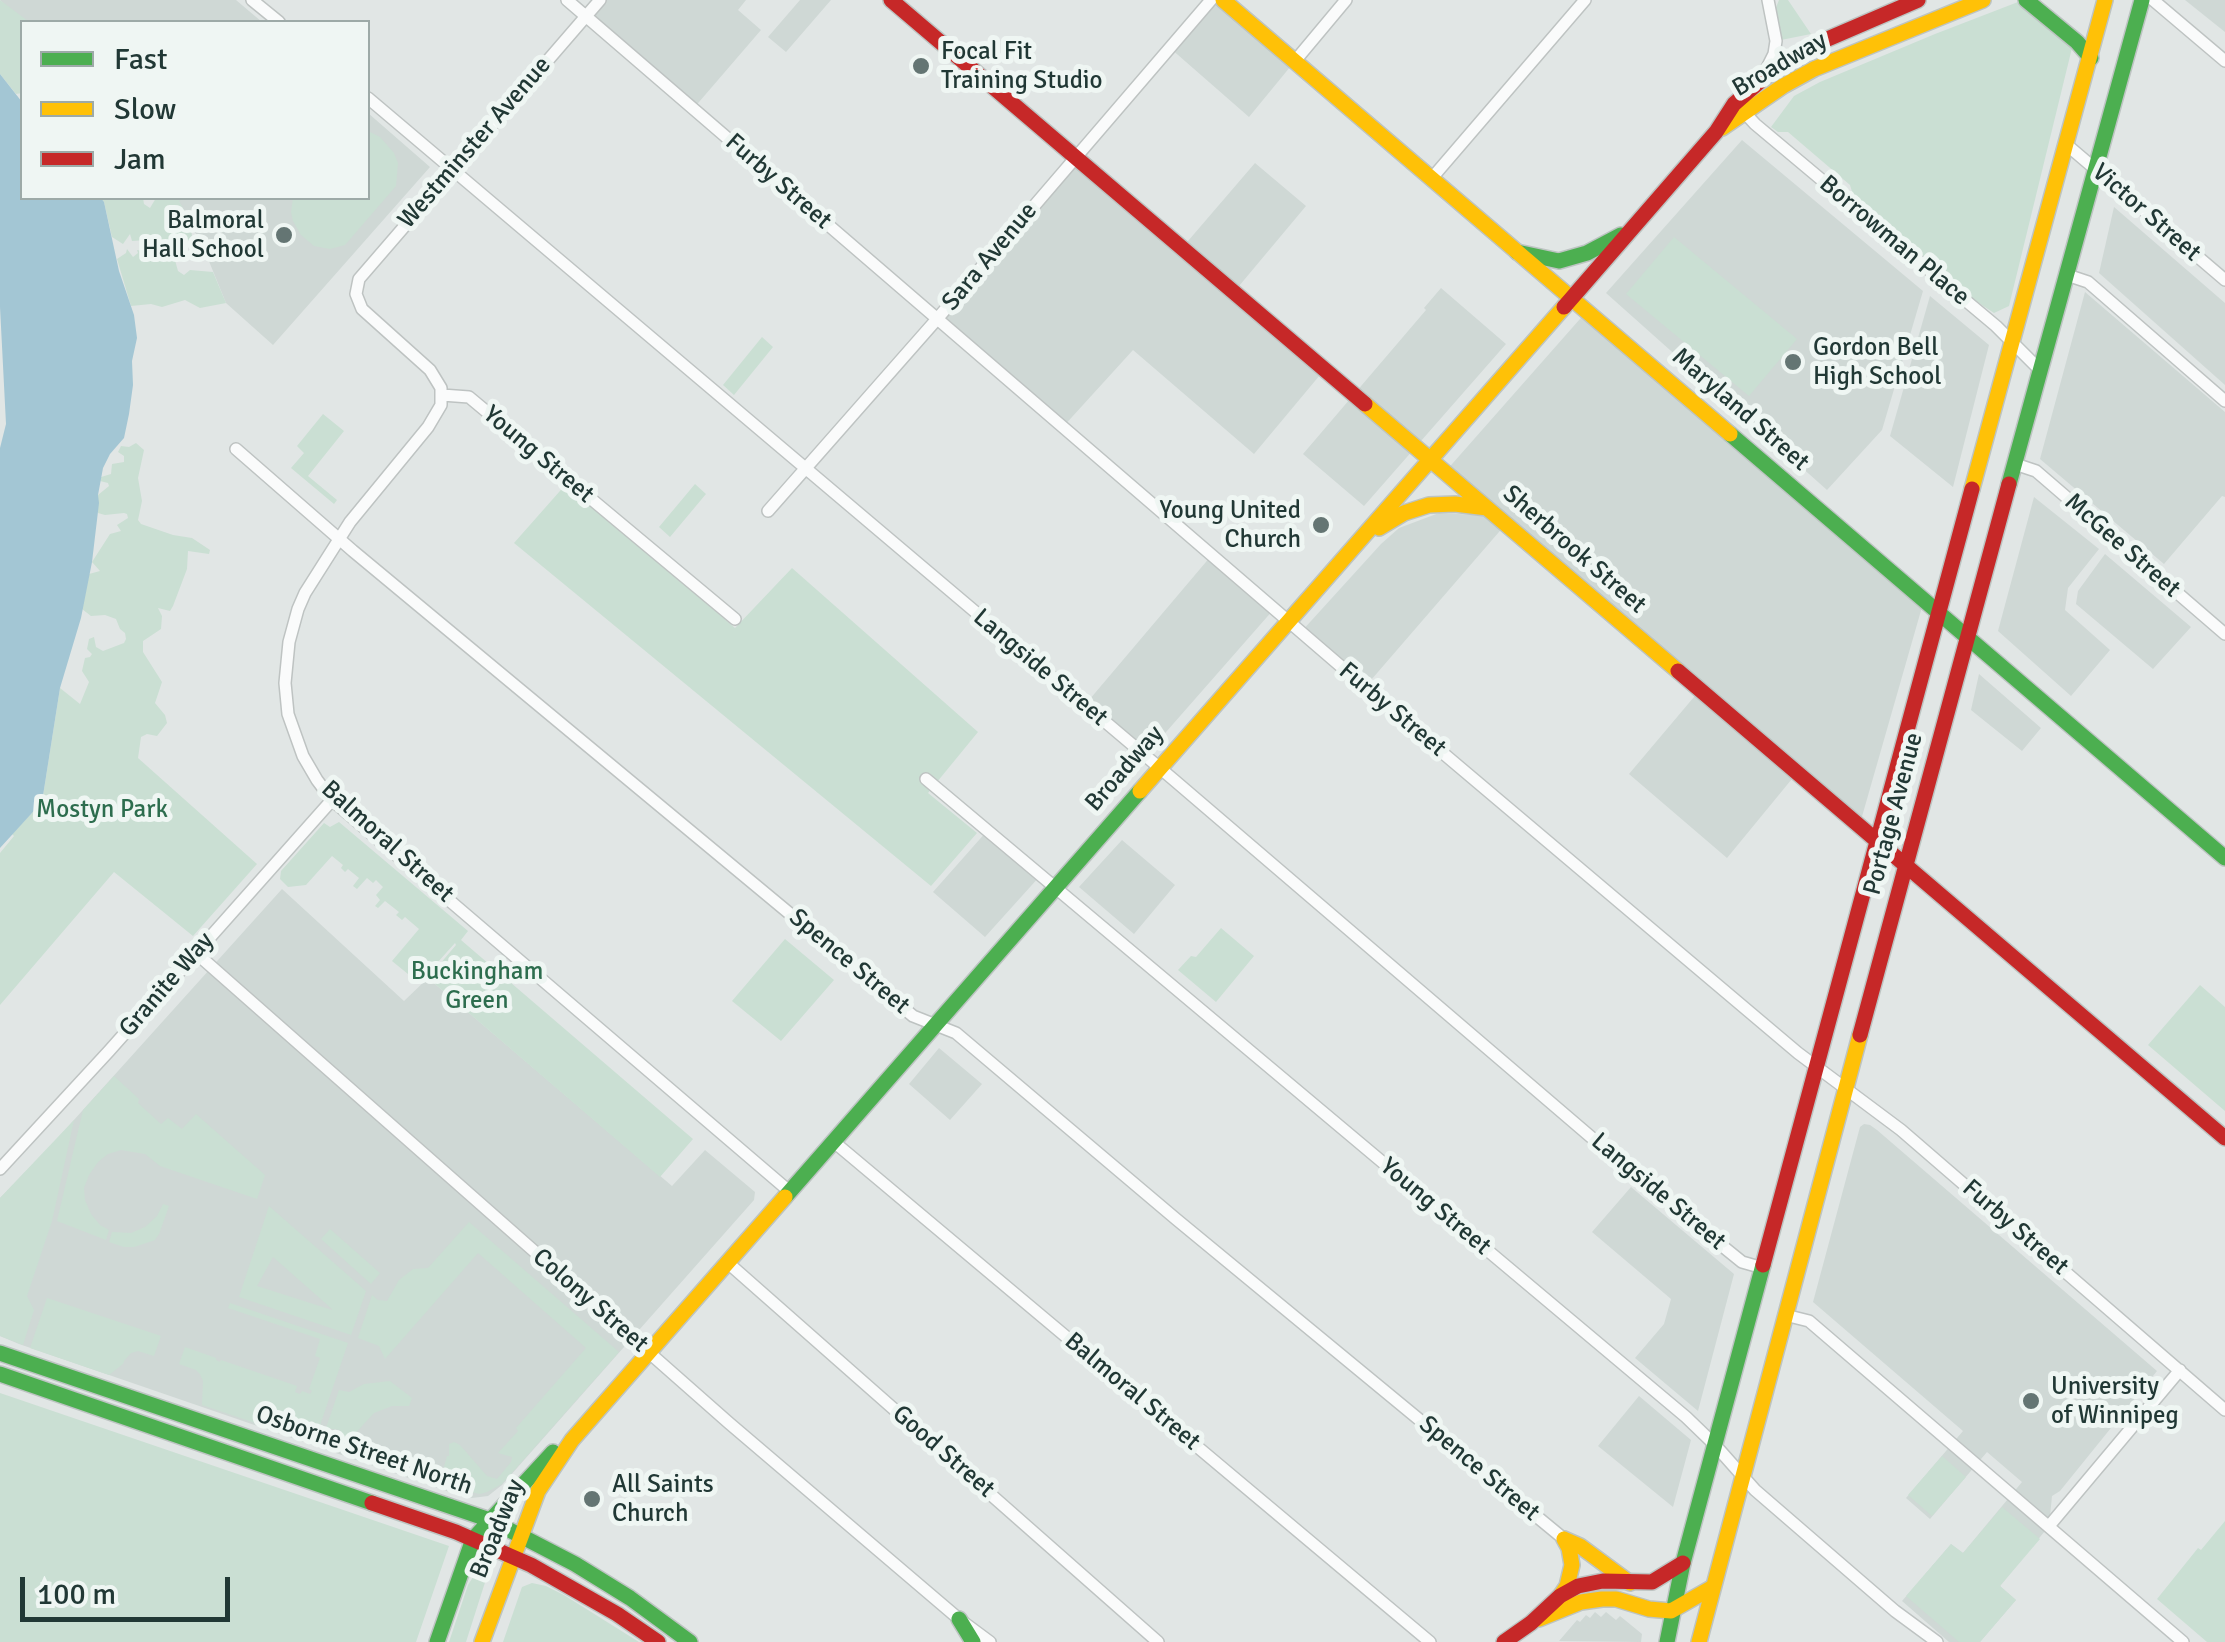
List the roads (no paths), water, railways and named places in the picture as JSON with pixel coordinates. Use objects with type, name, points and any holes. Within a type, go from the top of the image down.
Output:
[{"type":"main road","name":"Sherbrook Street","points":[[890,0],[2225,1138]]},
{"type":"main road","name":"Maryland Street","points":[[1223,0],[2225,858]]},
{"type":"main road","name":"Broadway","points":[[482,1642],[538,1491],[572,1440],[1632,230],[1716,132],[1734,104],[1762,78],[1810,47],[1918,0]]},
{"type":"main road","name":"Broadway","points":[[1716,132],[1814,69],[1983,0]]},
{"type":"main road","points":[[2026,0],[2078,42],[2091,58]]},
{"type":"main road","name":"Portage Avenue","points":[[1666,1642],[1683,1563],[2105,0]]},
{"type":"main road","name":"Portage Avenue","points":[[1700,1642],[1967,636],[2142,0]]},
{"type":"main road","points":[[1517,252],[1564,260],[1632,230]]},
{"type":"main road","points":[[1364,536],[1429,505],[1487,508]]},
{"type":"main road","name":"Osborne Street North","points":[[0,1353],[490,1520],[630,1598],[690,1642]]},
{"type":"main road","name":"Osborne Street North","points":[[0,1374],[473,1539],[600,1604],[658,1642]]},
{"type":"main road","name":"Broadway","points":[[437,1642],[473,1539],[549,1455],[572,1440]]},
{"type":"main road","points":[[1564,1539],[1580,1546],[1630,1583]]},
{"type":"main road","points":[[1504,1642],[1531,1623],[1567,1586],[1572,1566],[1564,1539]]},
{"type":"main road","points":[[1560,1596],[1587,1583],[1652,1582],[1683,1563]]},
{"type":"main road","points":[[1531,1623],[1581,1602],[1602,1599],[1671,1612],[1712,1587]]},
{"type":"main road","points":[[959,1619],[973,1642]]},
{"type":"street","points":[[252,0],[277,20]]},
{"type":"street","name":"Furby Street","points":[[567,0],[1289,622],[1798,1054],[1902,1130],[2225,1410]]},
{"type":"street","name":"Westminster Avenue","points":[[442,395],[430,370],[362,310],[356,290],[362,273],[600,0]]},
{"type":"street","name":"Sara Avenue","points":[[768,511],[1211,0]]},
{"type":"street","points":[[1296,61],[1346,0]]},
{"type":"street","points":[[1432,178],[1585,0]]},
{"type":"street","points":[[1762,78],[1776,45],[1768,0]]},
{"type":"street","points":[[2154,0],[2225,60]]},
{"type":"street","name":"Langside Street","points":[[370,100],[1635,1175],[1742,1262],[1763,1268]]},
{"type":"street","name":"Borrowman Place","points":[[1746,113],[1754,124],[2012,342],[2041,371]]},
{"type":"street","name":"Victor Street","points":[[2067,145],[2225,280]]},
{"type":"street","points":[[2067,275],[2088,282],[2225,401]]},
{"type":"street","name":"Balmoral Street","points":[[442,395],[437,415],[350,522],[315,574],[298,608],[289,642],[285,684],[295,735],[317,780],[332,800],[789,1191]]},
{"type":"street","name":"Young Street","points":[[442,395],[469,397],[735,619]]},
{"type":"street","name":"Spence Street","points":[[236,448],[339,539],[913,1016],[956,1033],[1564,1539]]},
{"type":"street","name":"McGee Street","points":[[2015,464],[2036,471],[2225,634]]},
{"type":"street","name":"Young Street","points":[[926,779],[1626,1367],[1715,1445],[1755,1490],[1894,1611],[1937,1642]]},
{"type":"street","name":"Granite Way","points":[[0,1169],[332,800]]},
{"type":"street","name":"Colony Street","points":[[196,953],[649,1352],[990,1642]]},
{"type":"street","name":"Balmoral Street","points":[[834,1142],[1430,1642]]},
{"type":"street","name":"Good Street","points":[[728,1262],[1158,1642]]},
{"type":"street","points":[[1785,1315],[1809,1322],[2183,1642]]},
{"type":"street","points":[[2049,1526],[2180,1370]]},
{"type":"water","points":[[0,74],[20,99],[20,200],[102,200],[137,338],[129,414],[124,438],[103,468],[92,562],[81,618],[60,688],[42,802],[0,848],[0,448],[6,424],[0,307]]},
{"type":"place","name":"Focal Fit Training Studio","points":[[921,66]]},
{"type":"place","name":"Balmoral Hall School","points":[[284,235]]},
{"type":"place","name":"Gordon Bell High School","points":[[1793,362]]},
{"type":"place","name":"Young United Church","points":[[1321,525]]},
{"type":"place","name":"University of Winnipeg","points":[[2031,1401]]},
{"type":"place","name":"All Saints Church","points":[[592,1499]]},
{"type":"park label","name":"Mostyn Park","points":[[102,810]]},
{"type":"park label","name":"Buckingham Green","points":[[477,986]]}]
